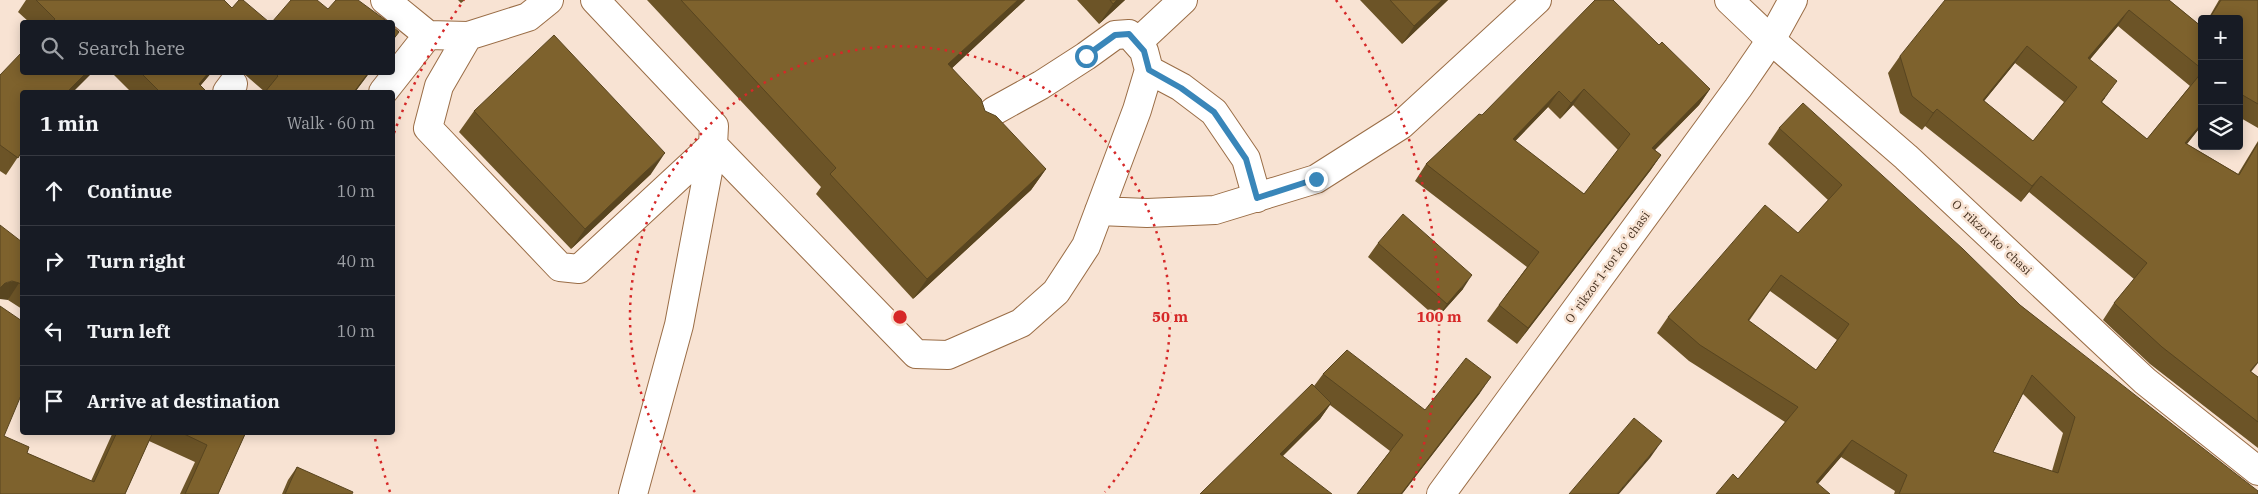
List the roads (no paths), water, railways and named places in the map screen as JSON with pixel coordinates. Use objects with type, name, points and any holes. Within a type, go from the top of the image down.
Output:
[{"type":"main road","points":[[385,0],[428,35],[468,36],[528,17],[549,0]]},
{"type":"main road","points":[[595,0],[714,126],[713,145],[679,326],[633,494]]},
{"type":"main road","points":[[1138,42],[1183,0]]},
{"type":"main road","points":[[1099,210],[1147,213],[1215,210],[1316,179],[1401,125],[1537,0]]},
{"type":"main road","name":"Oʻrikzor koʻchasi","points":[[1729,0],[1771,40],[1906,157],[2145,381],[2258,471]]},
{"type":"main road","name":"Oʻrikzor 1-tor koʻchasi","points":[[1441,494],[1771,40],[1793,0]]},
{"type":"main road","points":[[713,145],[916,354],[948,355],[1022,323],[1056,292],[1086,246],[1137,110],[1149,70],[1144,51],[1129,34],[1115,35],[1041,86],[994,111],[982,121]]},
{"type":"main road","points":[[385,90],[428,35]]},
{"type":"main road","points":[[468,36],[439,86],[428,128],[560,267],[579,269],[713,145]]},
{"type":"main road","points":[[1149,70],[1181,88],[1214,112],[1246,159],[1257,198]]}]
